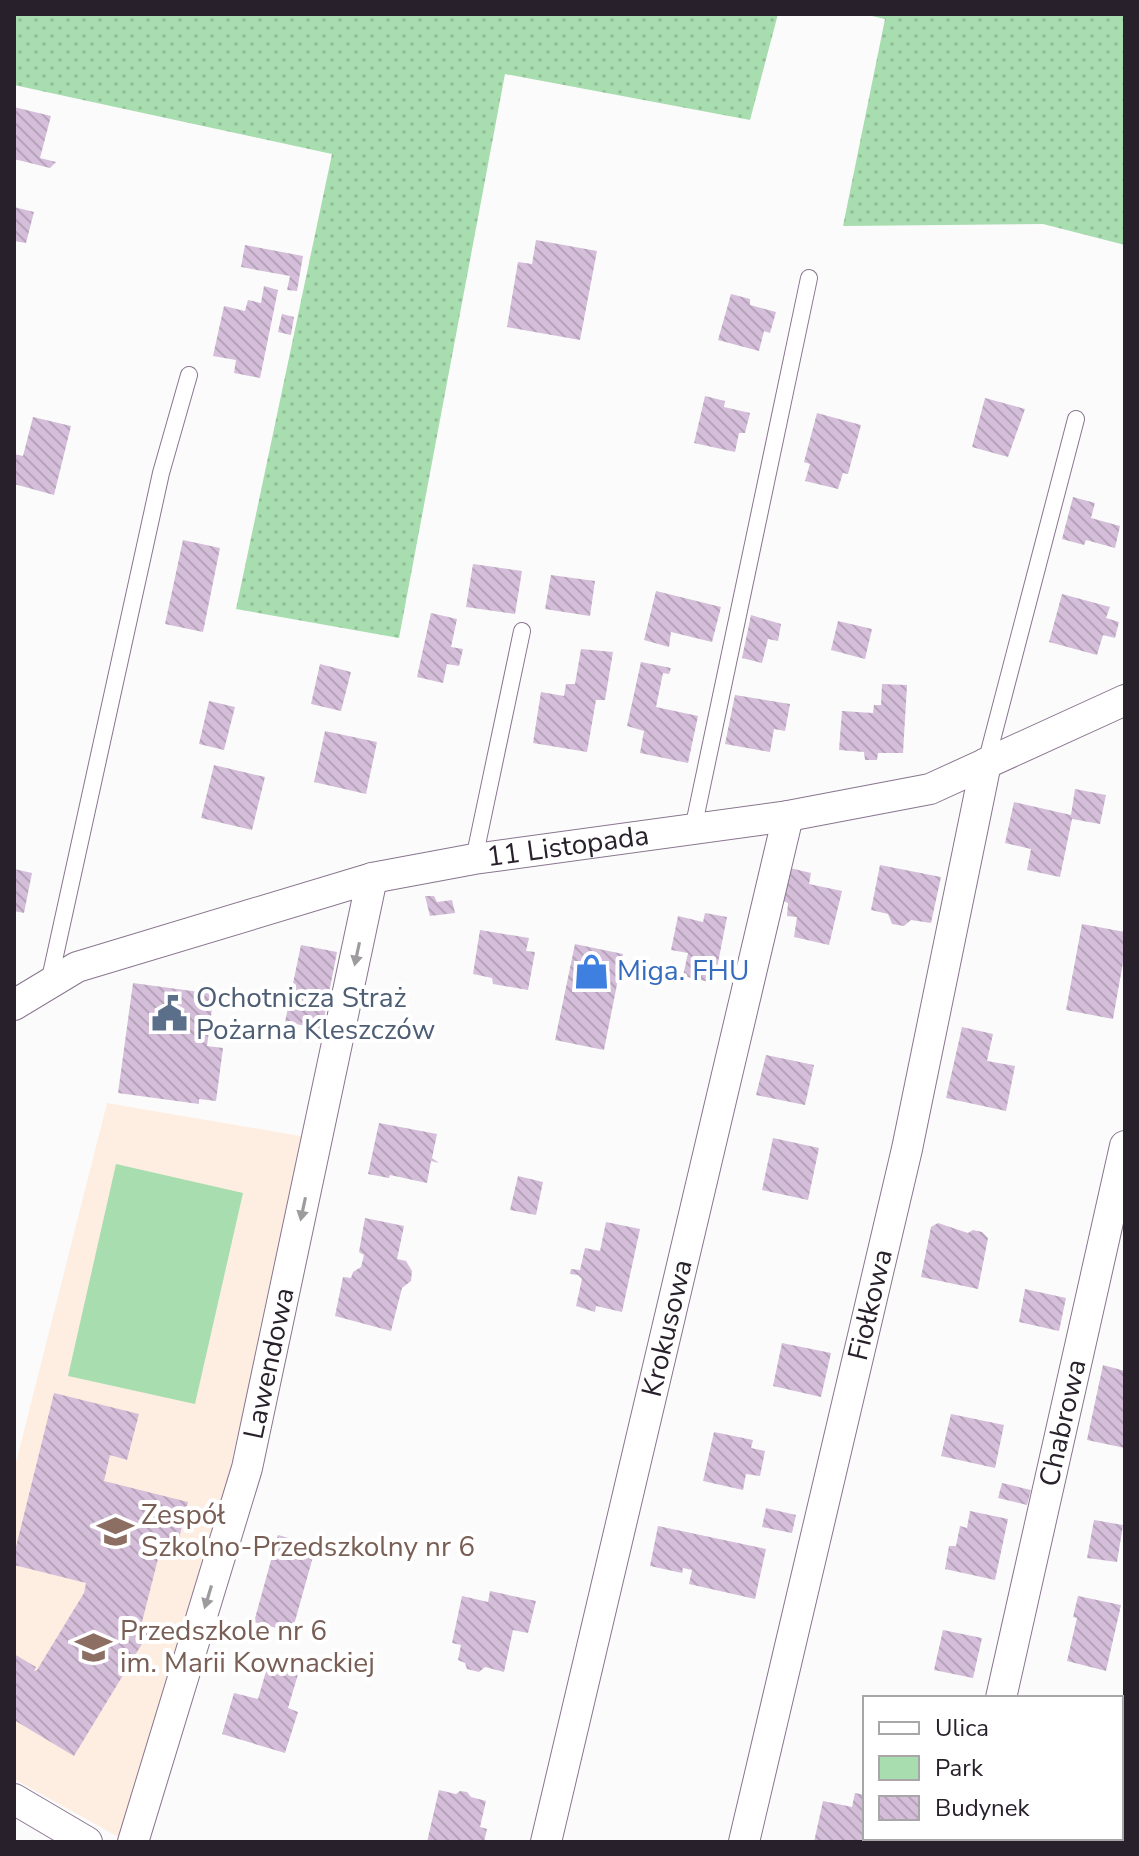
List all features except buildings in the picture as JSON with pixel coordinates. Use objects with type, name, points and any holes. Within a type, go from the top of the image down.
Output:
[{"type":"street","name":"11 Listopada","points":[[14,1005],[77,967],[372,878],[474,859],[788,816],[930,789],[1125,700]]},
{"type":"street","name":"Fiołkowa","points":[[744,1842],[907,1149],[986,763]]},
{"type":"street","name":"Krokusowa","points":[[546,1842],[788,816]]},
{"type":"street","name":"Lawendowa","points":[[133,1842],[247,1468],[372,878]]},
{"type":"street","name":"Chabrowa","points":[[1001,1696],[1125,1146]]},
{"type":"street","points":[[14,1799],[87,1842]]},
{"type":"lane","points":[[693,829],[809,278]]},
{"type":"lane","points":[[48,984],[161,473],[189,375]]},
{"type":"lane","points":[[986,763],[1076,419]]},
{"type":"lane","points":[[474,859],[522,631]]},
{"type":"shaded area","name":"Zespół Szkolno-Przedszkolny nr 6","points":[[107,1103],[306,1137],[202,1591],[122,1839],[14,1779],[14,1470]]},
{"type":"green space","points":[[14,14],[778,14],[750,120],[505,74],[399,638],[236,609],[332,154],[14,85]]},
{"type":"green space","points":[[863,14],[1125,14],[1125,245],[1043,224],[843,226],[885,19]]},
{"type":"green space","points":[[116,1164],[243,1193],[195,1404],[68,1376]]},
{"type":"place","name":"Miga. FHU","points":[[591,971]]},
{"type":"place","name":"Ochotnicza Straż Pożarna Kleszczów","points":[[170,1014]]},
{"type":"place","name":"Zespół Szkolno-Przedszkolny nr 6","points":[[115,1531]]},
{"type":"place","name":"Przedszkole nr 6 im. Marii Kownackiej","points":[[94,1647]]}]
